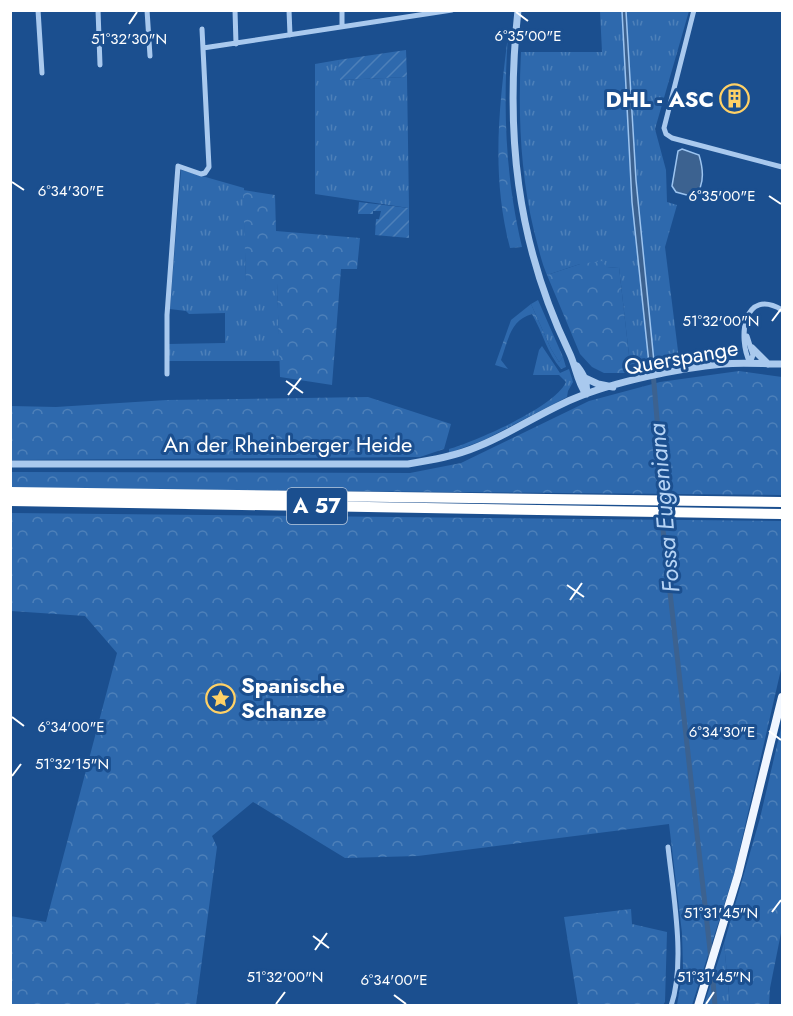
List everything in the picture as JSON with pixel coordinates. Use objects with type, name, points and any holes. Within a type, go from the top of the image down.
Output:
[{"type":"highway","name":"A 57","points":[[10,492],[674,506],[783,514]]},
{"type":"highway","name":"A 57","points":[[10,501],[623,505]]},
{"type":"highway","name":"A 57","points":[[674,506],[783,502]]},
{"type":"main road","points":[[698,1005],[755,815],[783,697]]},
{"type":"street","points":[[38,10],[42,73]]},
{"type":"street","points":[[98,10],[100,65]]},
{"type":"street","points":[[147,10],[150,56]]},
{"type":"street","points":[[235,10],[236,44]]},
{"type":"street","points":[[289,10],[290,35]]},
{"type":"street","points":[[342,10],[342,26]]},
{"type":"street","points":[[395,10],[395,18]]},
{"type":"street","points":[[203,48],[452,10]]},
{"type":"street","points":[[518,10],[512,103],[519,190],[526,228],[542,285],[561,334],[575,364],[585,378],[588,386],[586,394]]},
{"type":"street","points":[[694,10],[664,128],[666,134],[672,138],[783,167]]},
{"type":"street","points":[[167,374],[167,315],[177,166],[201,174],[206,173],[209,167],[202,29]]},
{"type":"street","points":[[750,363],[746,356],[744,329],[747,316],[758,306],[766,303],[783,310]]},
{"type":"street","points":[[744,329],[752,348],[753,355],[750,363]]},
{"type":"street","points":[[752,348],[768,364]]},
{"type":"street","points":[[575,364],[580,384],[586,394]]},
{"type":"street","name":"Querspange","points":[[586,394],[643,379],[722,364],[783,364]]},
{"type":"street","points":[[585,378],[613,387]]},
{"type":"street","name":"An der Rheinberger Heide","points":[[10,464],[408,464],[451,456],[480,446],[586,394]]},
{"type":"street","points":[[668,847],[678,971],[671,1005]]},
{"type":"green space","points":[[600,11],[622,11],[632,202],[649,367],[631,373],[619,267],[607,268],[580,264],[547,275],[529,209],[523,164],[520,119],[521,52],[602,52]]},
{"type":"green space","points":[[626,11],[689,11],[655,129],[666,170],[667,202],[677,205],[665,247],[679,359],[654,366],[636,180]]},
{"type":"green space","points":[[508,35],[507,141],[512,193],[522,247],[510,248],[500,194],[498,142]]},
{"type":"green space","points":[[406,50],[407,77],[340,80],[338,60]]},
{"type":"green space","points":[[338,60],[341,80],[407,77],[409,208],[315,194],[315,64]]},
{"type":"green space","points":[[181,170],[244,188],[246,282],[277,282],[280,361],[168,361],[168,344],[225,343],[225,313],[189,314],[186,311],[170,309]]},
{"type":"green space","points":[[243,190],[275,195],[276,231],[360,238],[357,269],[341,269],[332,385],[280,377],[277,283],[246,283]]},
{"type":"green space","points":[[359,202],[409,208],[409,238],[375,235],[376,219],[379,219],[381,211],[373,211],[373,214],[358,214]]},
{"type":"green space","points":[[602,261],[607,268],[619,267],[631,373],[604,373],[592,367],[580,354],[547,275],[580,264]]},
{"type":"green space","points":[[538,300],[563,357],[559,362],[531,304]]},
{"type":"green space","points":[[531,304],[551,349],[559,362],[563,357],[566,367],[561,369],[556,363],[532,314],[519,321],[511,332],[501,360],[508,369],[495,365],[511,320]]},
{"type":"green space","points":[[542,346],[560,373],[569,369],[573,382],[567,397],[484,440],[449,453],[449,449],[514,422],[559,392],[566,382],[559,375],[533,375]]},
{"type":"green space","points":[[739,371],[782,377],[782,495],[11,488],[11,472],[410,473],[461,463],[589,401],[660,382]]},
{"type":"green space","points":[[368,397],[451,424],[444,449],[420,457],[11,460],[11,406],[56,407],[167,400]]},
{"type":"green space","points":[[11,513],[782,521],[782,665],[734,874],[692,1005],[677,1005],[683,969],[682,933],[669,824],[418,856],[345,858],[253,802],[212,836],[217,847],[196,1005],[11,1005],[10,916],[46,922],[117,653],[85,616],[11,611]]},
{"type":"green space","points":[[782,724],[782,928],[770,988],[769,1005],[730,1005],[724,943],[760,818]]},
{"type":"green space","points":[[631,909],[632,924],[667,932],[665,1002],[663,1005],[578,1005],[564,917]]},
{"type":"green space","points":[[724,943],[730,1005],[704,1005]]},
{"type":"shaded area","points":[[622,11],[626,11],[636,180],[655,372],[650,373],[632,202]]},
{"type":"shaded area","points":[[682,149],[699,155],[702,171],[701,182],[698,193],[694,197],[676,192],[672,186],[678,151]]},
{"type":"waterway","name":"Fossa Eugeniana","points":[[653,372],[659,442],[660,500]]},
{"type":"waterway","name":"Fossa Eugeniana","points":[[661,512],[711,959]]},
{"type":"waterway","name":"Fossa Eugeniana","points":[[712,968],[715,1006]]},
{"type":"place","name":"DHL - ASC","points":[[735,99]]},
{"type":"place","name":"Spanische Schanze","points":[[220,698]]}]
